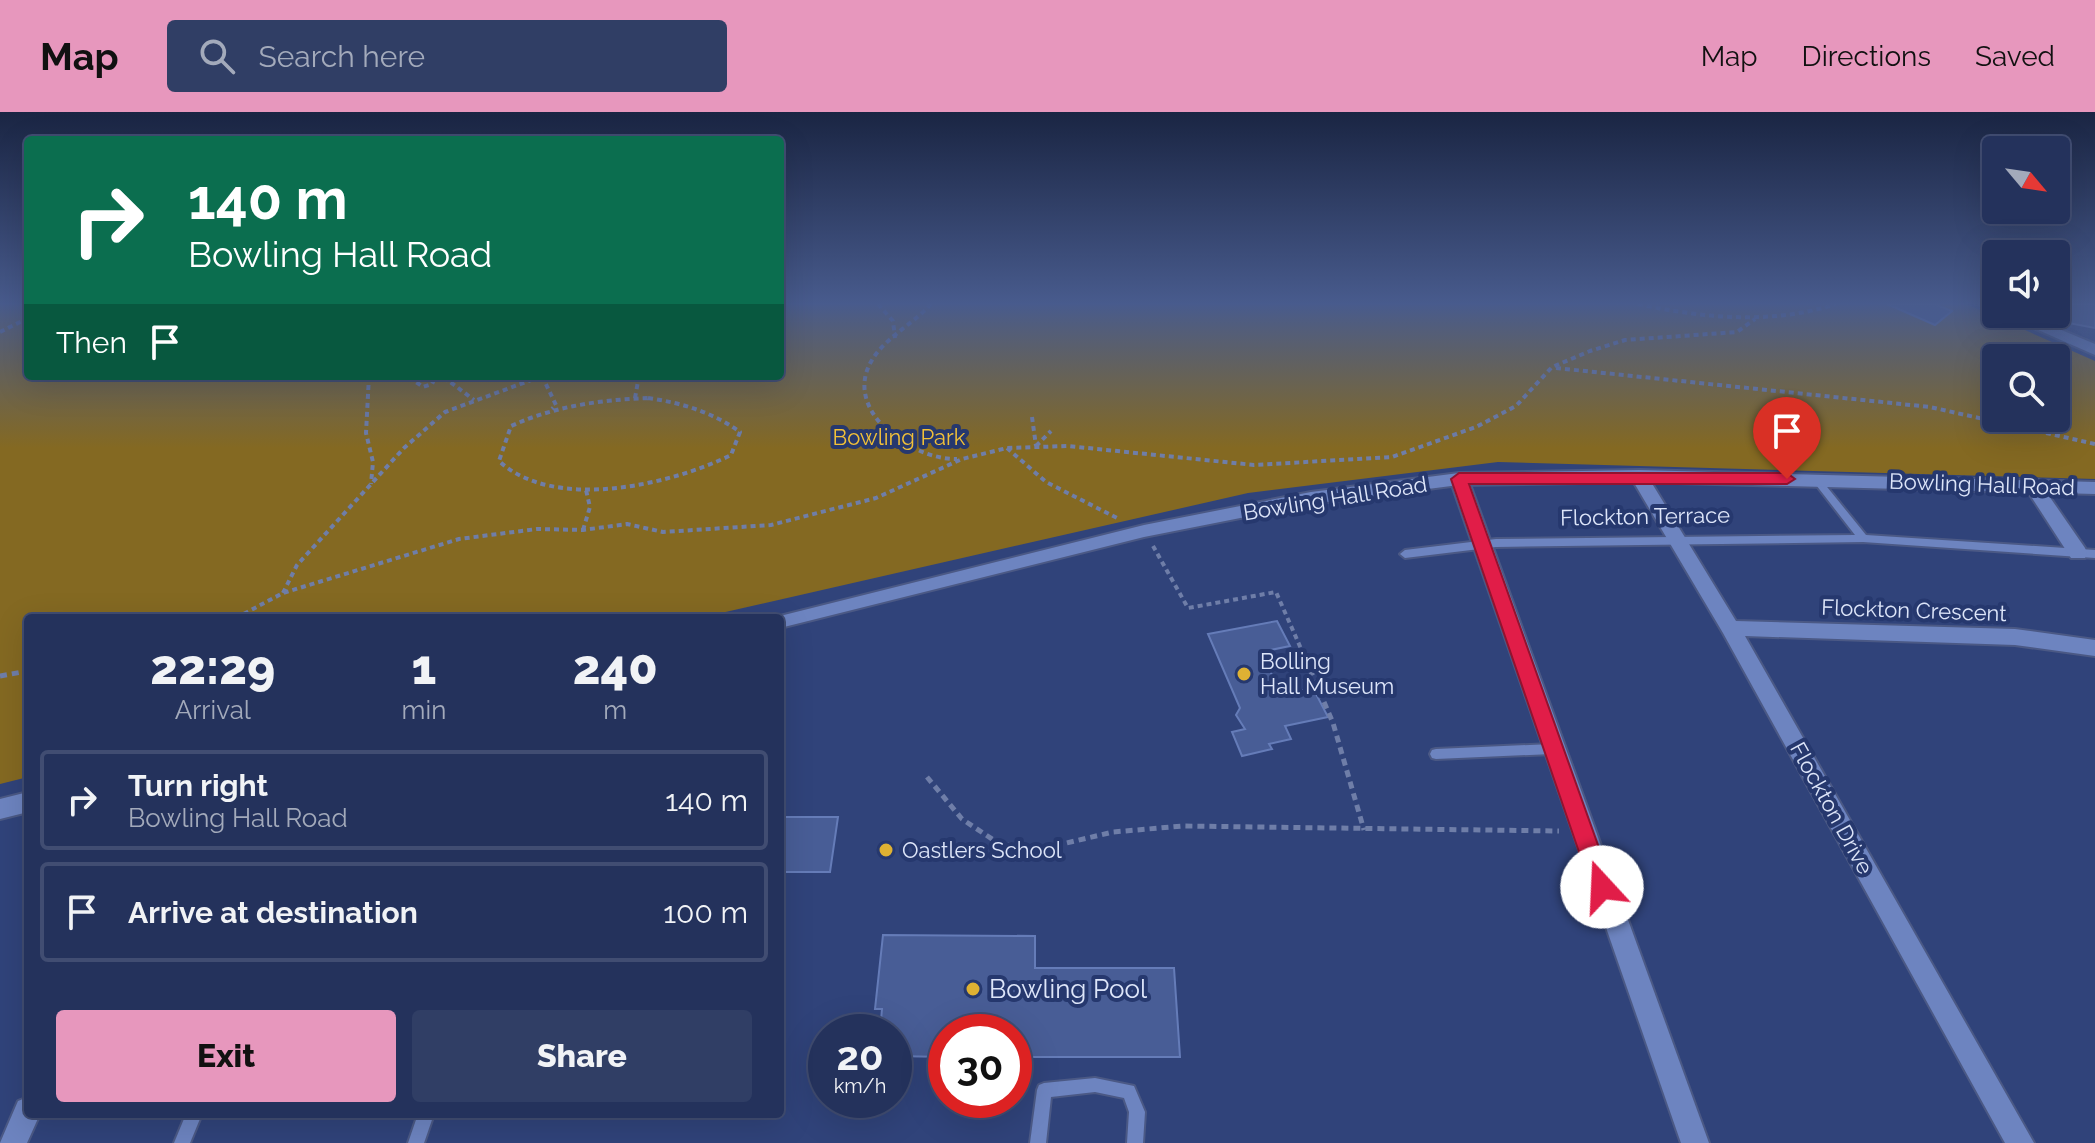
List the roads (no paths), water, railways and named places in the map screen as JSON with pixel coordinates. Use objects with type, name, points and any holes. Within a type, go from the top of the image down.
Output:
[{"type":"street","name":"Bowling Hall Road","points":[[784,620],[1144,531],[1311,498],[1459,479],[1639,476],[2095,488]]},
{"type":"street","name":"Flockton Drive","points":[[1639,476],[1730,628],[2020,1143]]},
{"type":"street","points":[[1459,479],[1552,749],[1695,1143]]},
{"type":"street","name":"Flockton Terrace","points":[[2032,484],[2087,553]]},
{"type":"street","name":"Flockton Crescent","points":[[1730,628],[2015,637],[2095,648]]},
{"type":"street","points":[[0,809],[24,803]]},
{"type":"street","points":[[13,1143],[25,1118]]},
{"type":"lane","points":[[1816,479],[1863,538]]},
{"type":"lane","name":"Flockton Terrace","points":[[1405,554],[1480,544],[1863,538],[2087,553]]},
{"type":"lane","points":[[1436,754],[1552,749]]},
{"type":"lane","points":[[1038,1143],[1044,1090],[1095,1085],[1129,1091],[1137,1112],[1135,1143]]},
{"type":"lane","points":[[182,1143],[192,1118]]},
{"type":"lane","points":[[416,1143],[425,1118]]},
{"type":"place","name":"Bolling Hall Museum","points":[[1244,674]]},
{"type":"place","name":"Oastlers School","points":[[886,850]]},
{"type":"place","name":"Bowling Pool","points":[[973,989]]},
{"type":"park label","name":"Bowling Park","points":[[899,437]]}]
